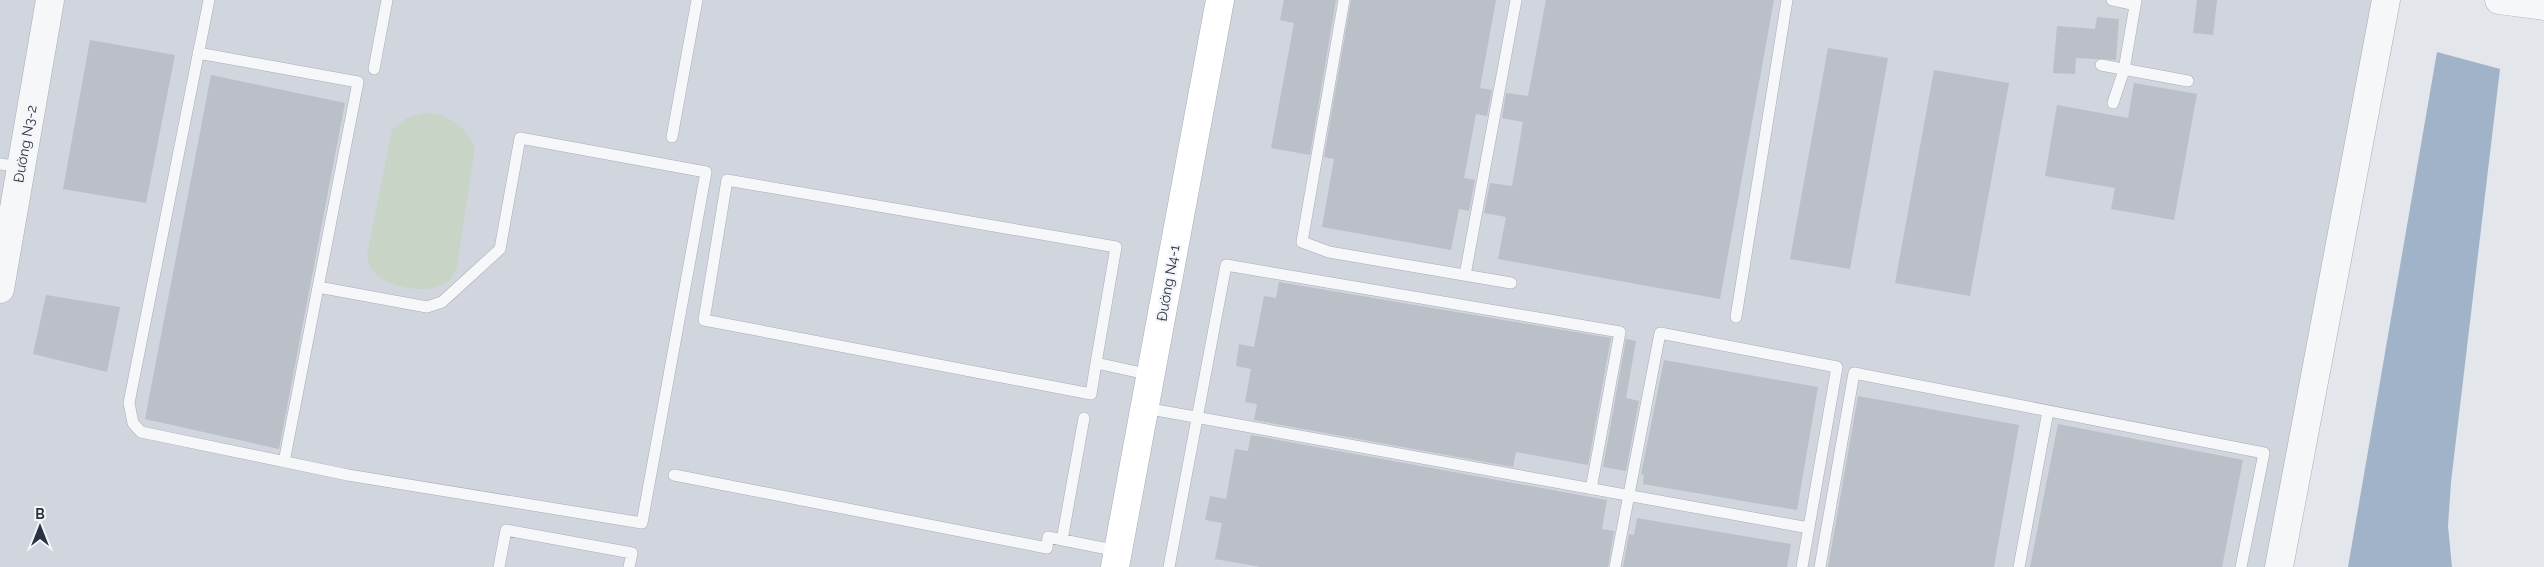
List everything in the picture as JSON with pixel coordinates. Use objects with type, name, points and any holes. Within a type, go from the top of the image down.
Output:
[{"type":"main road","name":"Đường N4-1","points":[[1117,559],[1220,0]]},
{"type":"street","name":"Đường N3-2","points":[[0,288],[11,166],[50,0]]},
{"type":"street","points":[[2278,567],[2386,0]]},
{"type":"street","points":[[2499,0],[2544,6]]},
{"type":"lane","points":[[209,0],[129,403],[129,413],[133,423],[141,432],[348,475],[642,523],[706,172],[520,138],[500,249],[442,302],[428,307],[318,287]]},
{"type":"lane","points":[[374,69],[387,0]]},
{"type":"lane","points":[[672,137],[697,0]]},
{"type":"lane","points":[[1344,0],[1302,242],[1329,252],[1511,283]]},
{"type":"lane","points":[[1465,275],[1516,0]]},
{"type":"lane","points":[[1736,317],[1787,0]]},
{"type":"lane","points":[[2112,0],[2136,2],[2124,70],[2113,104]]},
{"type":"lane","points":[[198,53],[358,82],[284,462]]},
{"type":"lane","points":[[2102,65],[2188,82]]},
{"type":"lane","points":[[727,180],[1116,247],[1096,363],[1091,394],[704,320],[727,180]]},
{"type":"lane","points":[[1169,567],[1226,265],[1620,332],[1591,489]]},
{"type":"lane","points":[[1616,567],[1660,333],[1837,368],[1802,567]]},
{"type":"lane","points":[[1096,363],[1150,375]]},
{"type":"lane","points":[[1820,567],[1854,372],[2264,453],[2240,567]]},
{"type":"lane","points":[[1145,408],[1809,528]]},
{"type":"lane","points":[[2019,567],[2048,410]]},
{"type":"lane","points":[[1062,540],[1084,418]]},
{"type":"lane","points":[[674,475],[1047,548],[1048,537],[1117,559]]},
{"type":"lane","points":[[499,567],[506,530],[632,553],[629,567]]},
{"type":"shaded area","points":[[0,0],[2383,0],[2291,567],[0,567]]},
{"type":"green space","points":[[426,113],[442,116],[456,123],[466,133],[475,147],[455,272],[445,284],[424,289],[400,286],[379,277],[371,268],[367,255],[392,130],[407,118]]},
{"type":"water","points":[[2437,52],[2500,69],[2451,482],[2448,526],[2452,567],[2348,567]]},
{"type":"building","points":[[1284,0],[1336,0],[1310,155],[1271,148],[1294,23],[1280,20]]},
{"type":"building","points":[[1351,0],[1496,0],[1480,88],[1492,90],[1487,116],[1476,114],[1464,178],[1475,180],[1469,211],[1459,209],[1451,250],[1322,227],[1334,159],[1324,157]]},
{"type":"building","points":[[1546,0],[1774,0],[1720,299],[1498,259],[1506,217],[1484,213],[1490,183],[1512,186],[1523,122],[1502,118],[1506,93],[1528,96]]},
{"type":"building","points":[[2197,0],[2217,0],[2213,35],[2193,33]]},
{"type":"building","points":[[2097,17],[2119,19],[2116,60],[2076,58],[2075,74],[2053,73],[2057,26],[2095,29]]},
{"type":"building","points":[[90,40],[175,55],[146,203],[63,189]]},
{"type":"building","points":[[1828,48],[1888,58],[1850,269],[1790,259]]},
{"type":"building","points":[[1934,70],[2009,83],[1970,296],[1895,283]]},
{"type":"building","points":[[211,75],[345,103],[279,449],[145,419]]},
{"type":"building","points":[[2134,83],[2197,94],[2174,220],[2111,209],[2115,188],[2045,176],[2057,105],[2128,118]]},
{"type":"building","points":[[1279,282],[1611,338],[1588,465],[1516,452],[1513,467],[1254,420],[1257,404],[1245,402],[1251,369],[1236,366],[1239,344],[1254,347],[1264,296],[1276,298]]},
{"type":"building","points":[[46,295],[120,307],[107,372],[33,354]]},
{"type":"building","points":[[1626,339],[1636,341],[1626,398],[1639,401],[1626,471],[1603,467]]},
{"type":"building","points":[[1664,360],[1818,387],[1797,510],[1643,484],[1644,475],[1641,474]]},
{"type":"building","points":[[1858,396],[2019,425],[1994,567],[1828,567]]},
{"type":"building","points":[[2058,424],[2243,460],[2222,567],[2030,567]]},
{"type":"building","points":[[1251,435],[1607,500],[1602,529],[1614,531],[1608,567],[1261,567],[1215,559],[1222,523],[1205,520],[1210,496],[1226,499],[1235,449],[1248,451]]},
{"type":"building","points":[[1637,518],[1791,544],[1787,567],[1623,567],[1629,534],[1634,535]]}]
